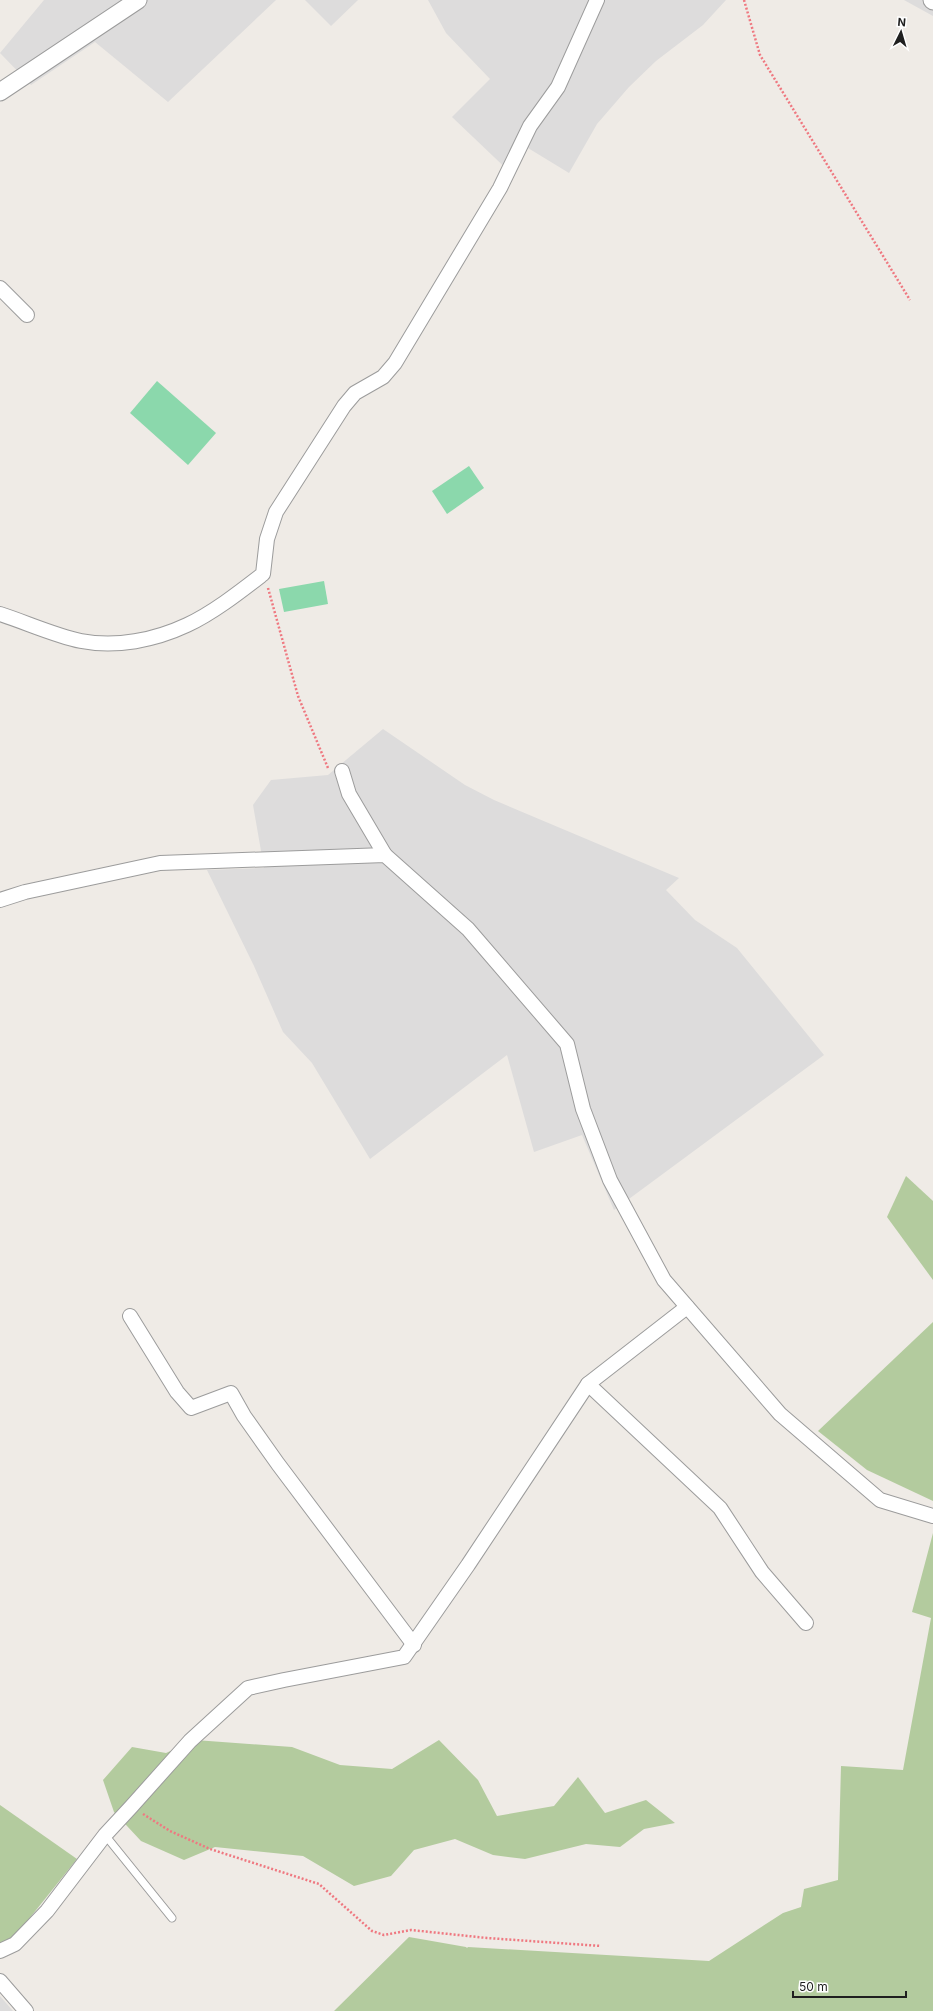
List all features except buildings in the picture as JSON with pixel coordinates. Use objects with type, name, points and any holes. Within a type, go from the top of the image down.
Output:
[{"type":"street","points":[[0,92],[138,0]]},
{"type":"street","points":[[0,614],[80,641],[112,644],[119,643],[149,638],[188,625],[236,595],[263,574],[267,539],[276,512],[344,406],[356,393],[383,377],[395,363],[500,188],[530,126],[558,87],[597,0]]},
{"type":"street","points":[[0,288],[27,315]]},
{"type":"street","points":[[337,772],[386,855],[468,929],[567,1044],[583,1109],[610,1180],[664,1280],[780,1414],[880,1500],[933,1516]]},
{"type":"street","points":[[0,900],[25,892],[160,863],[386,855]]},
{"type":"street","points":[[0,1951],[15,1944],[47,1911],[105,1835],[130,1807],[190,1741],[248,1688],[404,1657],[414,1646],[588,1384],[687,1307]]},
{"type":"street","points":[[130,1316],[177,1392],[191,1408],[231,1393],[244,1416],[270,1452],[414,1646]]},
{"type":"street","points":[[588,1384],[720,1508],[762,1572],[806,1623]]},
{"type":"street","points":[[0,1981],[26,2011]]},
{"type":"lane","points":[[105,1835],[172,1918]]},
{"type":"path","points":[[744,0],[760,55],[910,300]]},
{"type":"path","points":[[263,574],[272,598],[279,632],[298,696],[328,768],[337,772]]},
{"type":"path","points":[[130,1807],[170,1831],[210,1849],[319,1884],[372,1931],[384,1935],[411,1930],[487,1938],[601,1946]]},
{"type":"shaded area","points":[[44,0],[276,0],[168,102],[95,42],[31,85],[0,53]]},
{"type":"shaded area","points":[[305,0],[358,0],[331,26]]},
{"type":"shaded area","points":[[428,0],[726,0],[703,25],[656,61],[629,87],[597,124],[569,173],[528,148],[514,176],[452,117],[490,79],[446,33]]},
{"type":"shaded area","points":[[904,0],[933,0],[933,16]]},
{"type":"shaded area","points":[[383,729],[465,785],[494,800],[679,878],[666,890],[695,920],[737,948],[824,1055],[614,1210],[582,1135],[534,1152],[507,1055],[370,1159],[312,1063],[283,1032],[254,966],[207,870],[264,868],[253,805],[271,780],[328,775]]},
{"type":"shaded area","points":[[0,1996],[13,2011],[0,2011]]},
{"type":"green space","points":[[157,381],[216,433],[188,465],[130,413]]},
{"type":"green space","points":[[469,466],[484,488],[447,514],[432,491]]},
{"type":"green space","points":[[324,581],[328,604],[284,612],[279,589]]},
{"type":"green space","points":[[906,1176],[933,1201],[933,1280],[887,1217]]},
{"type":"green space","points":[[933,1322],[933,1501],[867,1470],[818,1431]]},
{"type":"green space","points":[[933,1533],[933,2011],[334,2011],[409,1937],[467,1948],[709,1961],[783,1913],[801,1907],[804,1889],[838,1880],[841,1766],[903,1770],[931,1618],[912,1612]]},
{"type":"green space","points":[[195,1740],[292,1747],[340,1765],[392,1769],[439,1740],[478,1780],[497,1816],[554,1806],[578,1777],[605,1813],[646,1800],[675,1823],[644,1829],[620,1847],[586,1844],[525,1859],[493,1855],[455,1839],[414,1850],[391,1876],[354,1886],[303,1856],[215,1847],[184,1860],[141,1841],[114,1812],[103,1780],[132,1747],[166,1753]]},
{"type":"green space","points":[[0,1805],[77,1859],[0,1955]]}]
